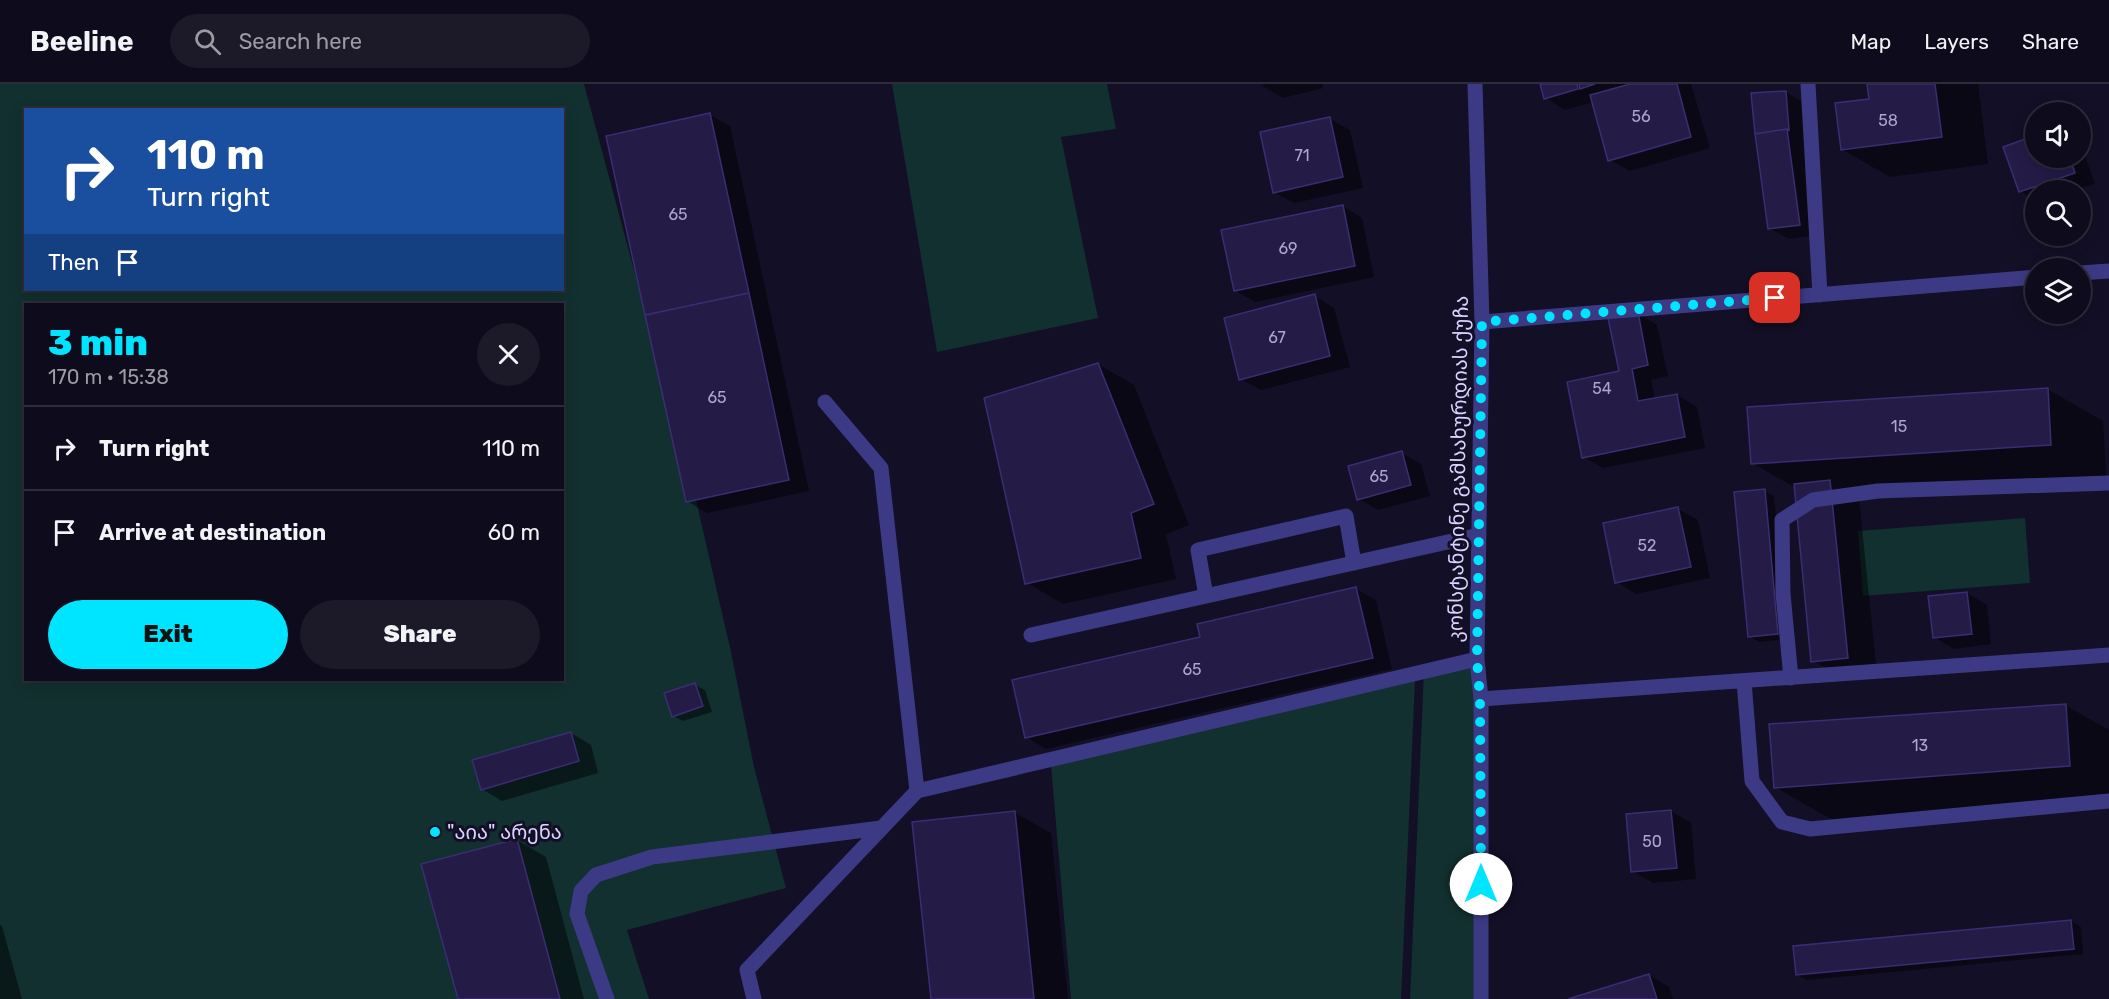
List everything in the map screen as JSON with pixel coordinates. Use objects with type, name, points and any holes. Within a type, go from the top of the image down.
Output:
[{"type":"street","name":"კონსტანტინე გამსახურდიას ქუჩა","points":[[1475,84],[1482,322],[1477,659],[1480,699],[1481,999]]},
{"type":"street","points":[[1808,84],[1820,295]]},
{"type":"street","points":[[2091,272],[2109,271]]},
{"type":"street","points":[[1482,322],[2025,278]]},
{"type":"street","points":[[825,402],[881,468],[917,791]]},
{"type":"street","points":[[1791,678],[1783,594],[1782,520],[1813,500],[1878,490],[2109,483]]},
{"type":"street","points":[[1206,596],[1198,550],[1346,516],[1354,563]]},
{"type":"street","points":[[1031,635],[1479,536]]},
{"type":"street","points":[[1480,699],[2109,655]]},
{"type":"street","points":[[754,999],[747,970],[917,791],[1477,659]]},
{"type":"street","points":[[1744,681],[1752,782],[1782,822],[1810,829],[2109,801]]},
{"type":"street","points":[[608,999],[577,914],[581,891],[596,875],[652,857],[881,828]]},
{"type":"green space","points":[[0,84],[584,84],[696,500],[731,652],[754,767],[786,888],[627,930],[649,999],[0,999]]},
{"type":"green space","points":[[892,84],[1107,84],[1116,129],[1061,137],[1098,318],[937,352]]},
{"type":"green space","points":[[2025,518],[2030,583],[1863,596],[1858,531]]},
{"type":"green space","points":[[1477,659],[1481,999],[1410,999],[1424,671]]},
{"type":"green space","points":[[1415,680],[1401,999],[1071,999],[1051,765]]},
{"type":"building","points":[[1540,84],[1577,84],[1578,89],[1544,99]]},
{"type":"building","points":[[1579,84],[1595,84],[1580,89]]},
{"type":"building","points":[[1630,84],[1677,84],[1691,137],[1608,161],[1590,95]]},
{"type":"building","points":[[1867,84],[1935,84],[1942,137],[1841,150],[1835,103],[1869,99]]},
{"type":"building","points":[[1786,91],[1789,130],[1755,134],[1751,93]]},
{"type":"building","points":[[710,113],[749,293],[645,315],[606,136]]},
{"type":"building","points":[[1330,117],[1343,177],[1273,193],[1260,132]]},
{"type":"building","points":[[1787,129],[1800,225],[1768,229],[1755,134]]},
{"type":"building","points":[[2025,139],[2025,168],[2073,168],[2075,173],[2054,180],[2025,180],[2025,190],[2019,192],[2003,147]]},
{"type":"building","points":[[1343,205],[1355,266],[1234,291],[1221,230]]},
{"type":"building","points":[[749,293],[789,480],[686,502],[645,315]]},
{"type":"building","points":[[1315,294],[1330,356],[1239,380],[1224,318]]},
{"type":"building","points":[[1638,312],[1648,365],[1632,369],[1638,401],[1677,394],[1685,437],[1582,458],[1567,382],[1619,371],[1608,318]]},
{"type":"building","points":[[1098,363],[1154,504],[1131,513],[1141,558],[1025,584],[984,398]]},
{"type":"building","points":[[2048,388],[2051,445],[1751,464],[1747,407]]},
{"type":"building","points":[[1402,451],[1411,485],[1357,500],[1348,466]]},
{"type":"building","points":[[1830,480],[1848,658],[1811,662],[1794,484]]},
{"type":"building","points":[[1765,489],[1778,634],[1748,637],[1734,492]]},
{"type":"building","points":[[1678,507],[1691,567],[1615,583],[1603,523]]},
{"type":"building","points":[[1356,587],[1373,658],[1025,738],[1012,680],[1200,637],[1197,624]]},
{"type":"building","points":[[1967,592],[1972,634],[1933,638],[1928,596]]},
{"type":"building","points":[[695,683],[703,706],[672,717],[664,693]]},
{"type":"building","points":[[2066,704],[2070,766],[1774,788],[1769,724]]},
{"type":"building","points":[[571,732],[579,761],[481,790],[472,760]]},
{"type":"building","points":[[1671,810],[1677,868],[1631,872],[1626,814]]},
{"type":"building","points":[[1015,811],[1034,999],[931,999],[912,822]]},
{"type":"building","points":[[517,839],[560,999],[458,999],[421,864]]},
{"type":"building","points":[[2071,920],[2074,949],[1796,975],[1793,946]]},
{"type":"building","points":[[1649,974],[1657,999],[1568,999]]},
{"type":"place","name":"\"აია\" არენა","points":[[435,832]]},
{"type":"route","points":[[1481,884],[1480,699],[1477,659],[1482,322],[1775,298]]}]
